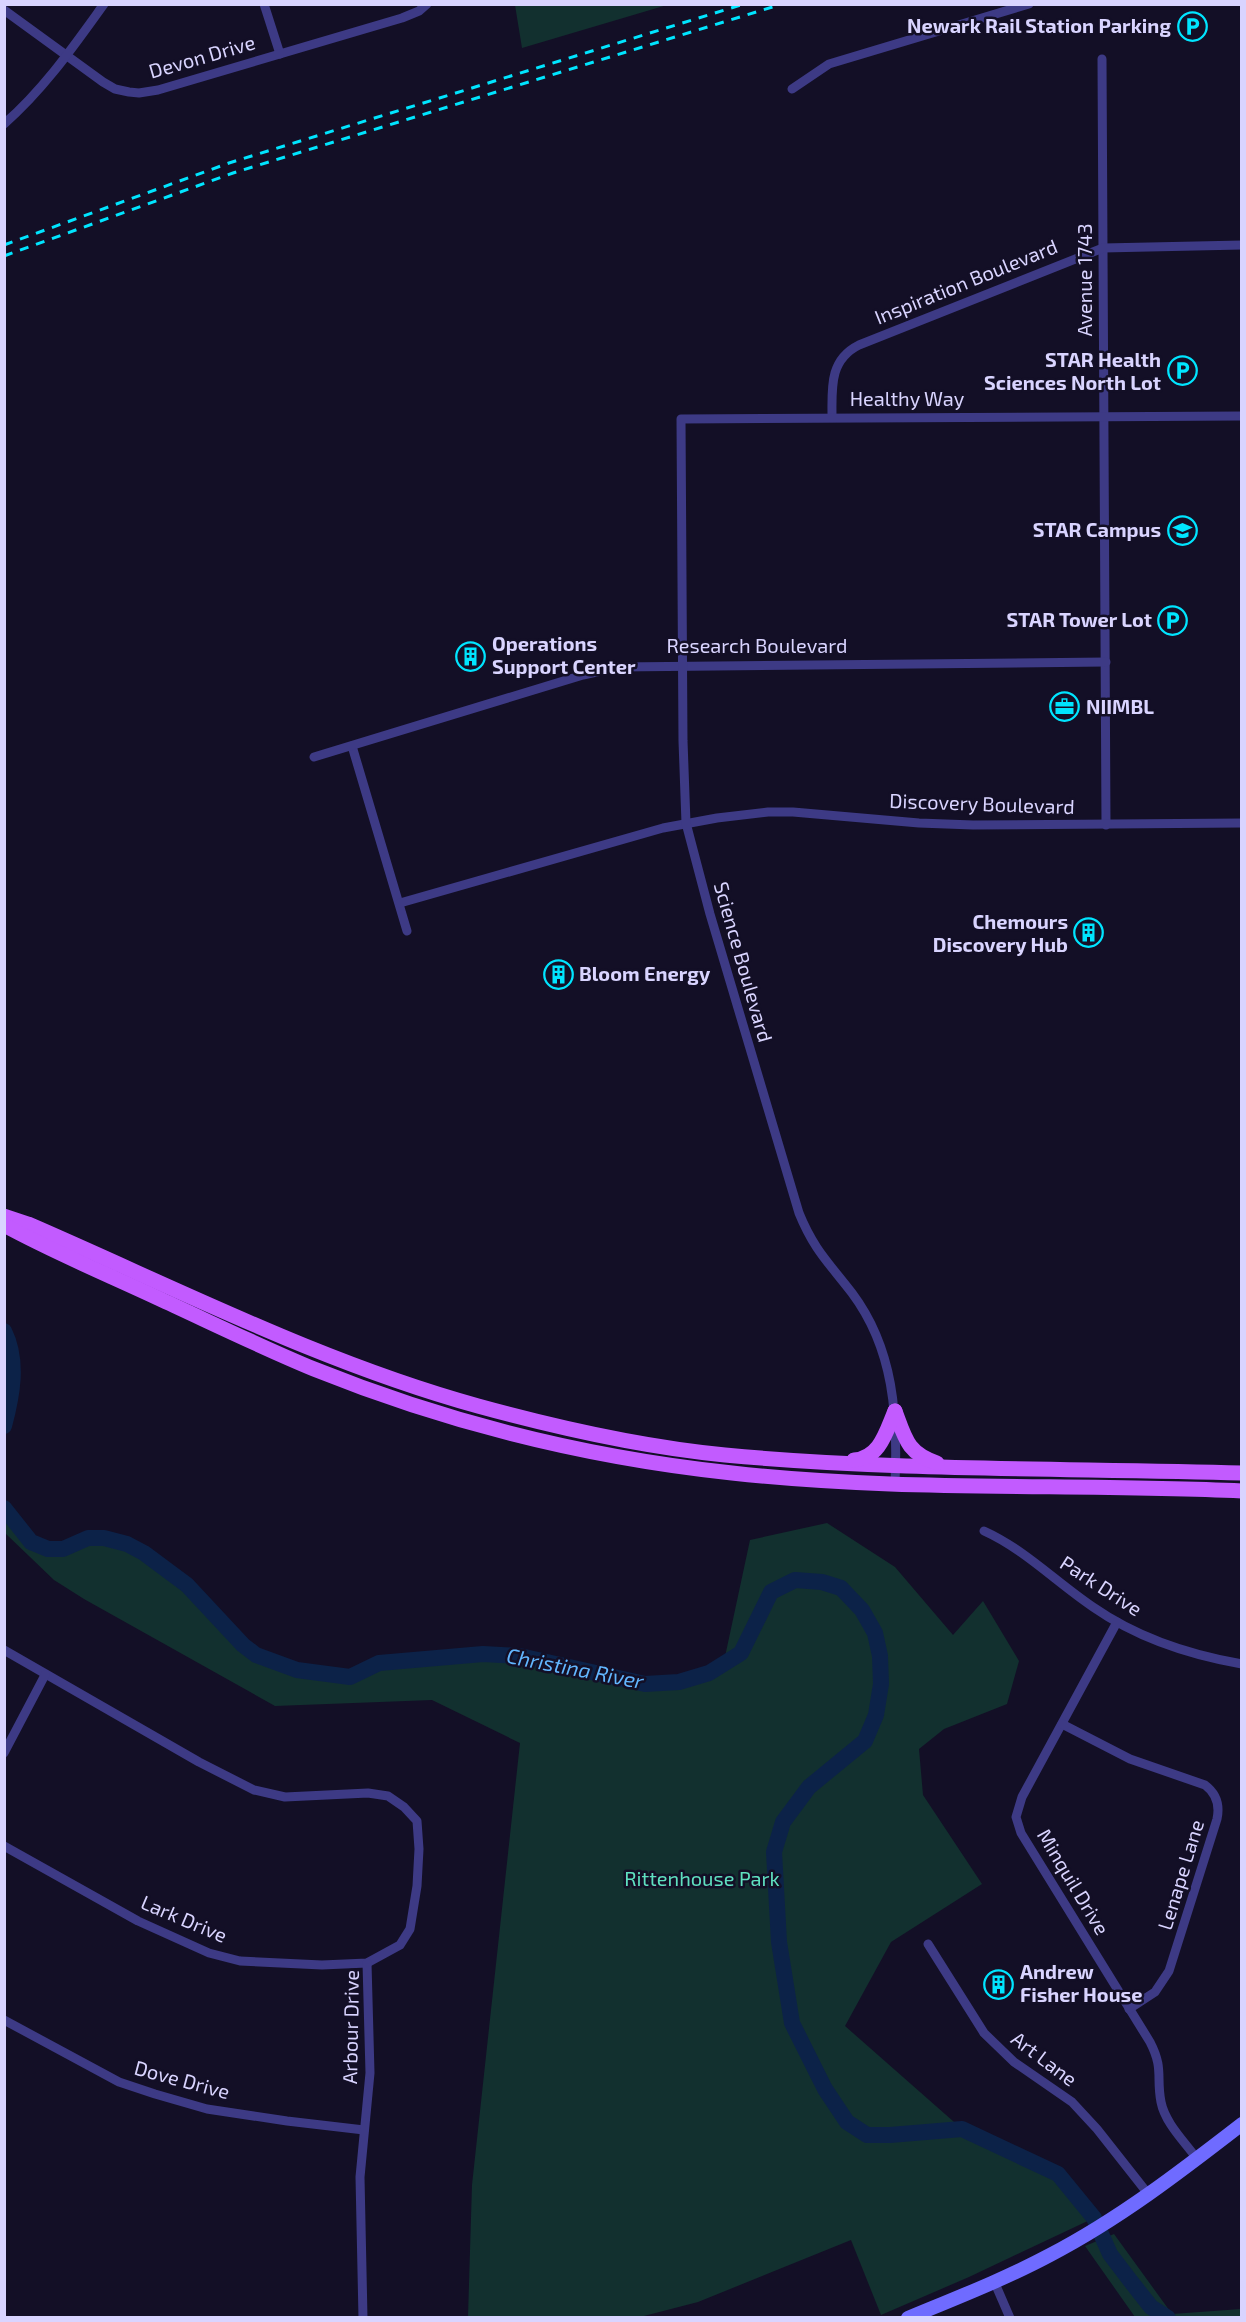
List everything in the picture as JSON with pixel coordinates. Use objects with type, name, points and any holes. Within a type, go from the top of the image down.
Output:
[{"type":"main road","points":[[4,1216],[28,1224],[320,1352],[411,1386],[467,1403],[571,1429],[722,1455],[827,1463],[1242,1473]]},
{"type":"main road","points":[[4,1225],[313,1368],[375,1392],[468,1421],[555,1443],[672,1466],[791,1478],[895,1483],[1242,1491]]},
{"type":"main road","points":[[827,1463],[863,1460],[874,1453],[881,1444],[895,1411]]},
{"type":"main road","points":[[895,1411],[911,1450],[935,1462],[960,1468]]},
{"type":"street","points":[[4,124],[26,105],[68,56],[104,4]]},
{"type":"street","points":[[264,4],[280,54]]},
{"type":"street","name":"Devon Drive","points":[[4,9],[115,88],[139,93],[204,77],[402,18],[427,4]]},
{"type":"street","points":[[792,89],[829,64],[1029,4]]},
{"type":"street","name":"Avenue 1743","points":[[1102,59],[1106,825]]},
{"type":"street","name":"Inspiration Boulevard","points":[[832,417],[832,389],[836,368],[844,354],[852,349],[1103,248],[1242,245]]},
{"type":"street","name":"Healthy Way","points":[[681,419],[1242,416]]},
{"type":"street","name":"Science Boulevard","points":[[681,419],[686,823],[710,914],[799,1213],[818,1252],[852,1293],[877,1334],[889,1372],[895,1411],[895,1483]]},
{"type":"street","name":"Research Boulevard","points":[[314,757],[598,671],[637,665],[1106,662]]},
{"type":"street","points":[[352,746],[407,931]]},
{"type":"street","name":"Discovery Boulevard","points":[[400,903],[663,828],[768,812],[793,812],[946,825],[1242,823]]},
{"type":"street","name":"Park Drive","points":[[984,1531],[1009,1544],[1085,1602],[1117,1622],[1181,1649],[1242,1664]]},
{"type":"street","name":"Minquil Drive","points":[[1117,1622],[1019,1804],[1016,1817],[1018,1825],[1150,2042],[1158,2060],[1163,2109],[1197,2159]]},
{"type":"street","name":"Arbour Drive","points":[[4,1650],[199,1762],[254,1790],[285,1797],[368,1793],[388,1796],[404,1807],[417,1821],[419,1850],[417,1886],[410,1929],[400,1945],[367,1963],[370,2073],[360,2177],[363,2318]]},
{"type":"street","points":[[4,1753],[45,1675]]},
{"type":"street","name":"Lenape Lane","points":[[1062,1724],[1130,1760],[1206,1785],[1215,1794],[1219,1806],[1217,1819],[1169,1971],[1155,1992],[1129,2009]]},
{"type":"street","name":"Lark Drive","points":[[4,1846],[138,1921],[209,1953],[240,1960],[275,1964],[367,1963]]},
{"type":"street","name":"Art Lane","points":[[928,1944],[984,2033],[1014,2062],[1072,2102],[1097,2129],[1149,2195]]},
{"type":"street","name":"Dove Drive","points":[[4,2020],[119,2082],[155,2094],[207,2109],[364,2130]]},
{"type":"street","points":[[911,2317],[1033,2264],[1085,2235],[1149,2195],[1242,2124]]},
{"type":"street","points":[[994,2281],[1010,2318]]},
{"type":"green space","points":[[515,4],[667,5],[522,48]]},
{"type":"green space","points":[[5,1350],[13,1368],[11,1400],[5,1426]]},
{"type":"green space","name":"Rittenhouse Park","points":[[5,1508],[31,1542],[48,1549],[63,1549],[88,1538],[104,1538],[127,1544],[144,1553],[187,1585],[243,1645],[270,1662],[296,1670],[350,1677],[379,1663],[483,1654],[520,1656],[645,1684],[661,1684],[694,1678],[723,1666],[750,1540],[827,1523],[895,1567],[953,1635],[983,1601],[1019,1661],[1007,1704],[944,1729],[919,1749],[923,1795],[982,1884],[891,1942],[845,2026],[962,2129],[1058,2174],[1094,2218],[969,2277],[881,2315],[851,2240],[698,2302],[640,2317],[468,2317],[472,2185],[520,1743],[432,1700],[275,1706],[54,1580],[5,1533]]},
{"type":"green space","points":[[1114,2234],[1172,2314],[1241,2309],[1241,2317],[1135,2317],[1085,2246]]},
{"type":"waterway","name":"Christina River","points":[[4,1331],[9,1342],[13,1366],[13,1379],[4,1426]]},
{"type":"waterway","name":"Christina River","points":[[4,1508],[31,1542],[48,1549],[63,1549],[88,1538],[104,1538],[127,1544],[144,1553],[187,1585],[243,1645],[256,1655],[297,1670],[350,1677],[379,1663],[483,1654],[520,1656],[645,1684],[679,1682],[709,1673],[741,1653],[771,1592],[795,1580],[822,1582],[841,1588],[862,1610],[875,1633],[880,1656],[881,1684],[876,1715],[865,1741],[809,1787],[783,1822],[774,1852],[779,1942],[792,2023],[825,2089],[847,2122],[867,2135],[962,2129],[1058,2174],[1094,2218],[1110,2254],[1129,2279],[1151,2307],[1168,2318]]},
{"type":"railway","points":[[4,245],[229,163],[744,4]]},
{"type":"railway","points":[[4,256],[233,173],[782,4]]},
{"type":"place","name":"Newark Rail Station Parking","points":[[1192,26]]},
{"type":"place","name":"STAR Health Sciences North Lot","points":[[1182,371]]},
{"type":"place","name":"STAR Campus","points":[[1182,530]]},
{"type":"place","name":"STAR Tower Lot","points":[[1173,620]]},
{"type":"place","name":"Operations Support Center","points":[[471,656]]},
{"type":"place","name":"NIIMBL","points":[[1065,707]]},
{"type":"place","name":"Chemours Discovery Hub","points":[[1089,933]]},
{"type":"place","name":"Bloom Energy","points":[[558,974]]},
{"type":"place","name":"Andrew Fisher House","points":[[999,1984]]}]
